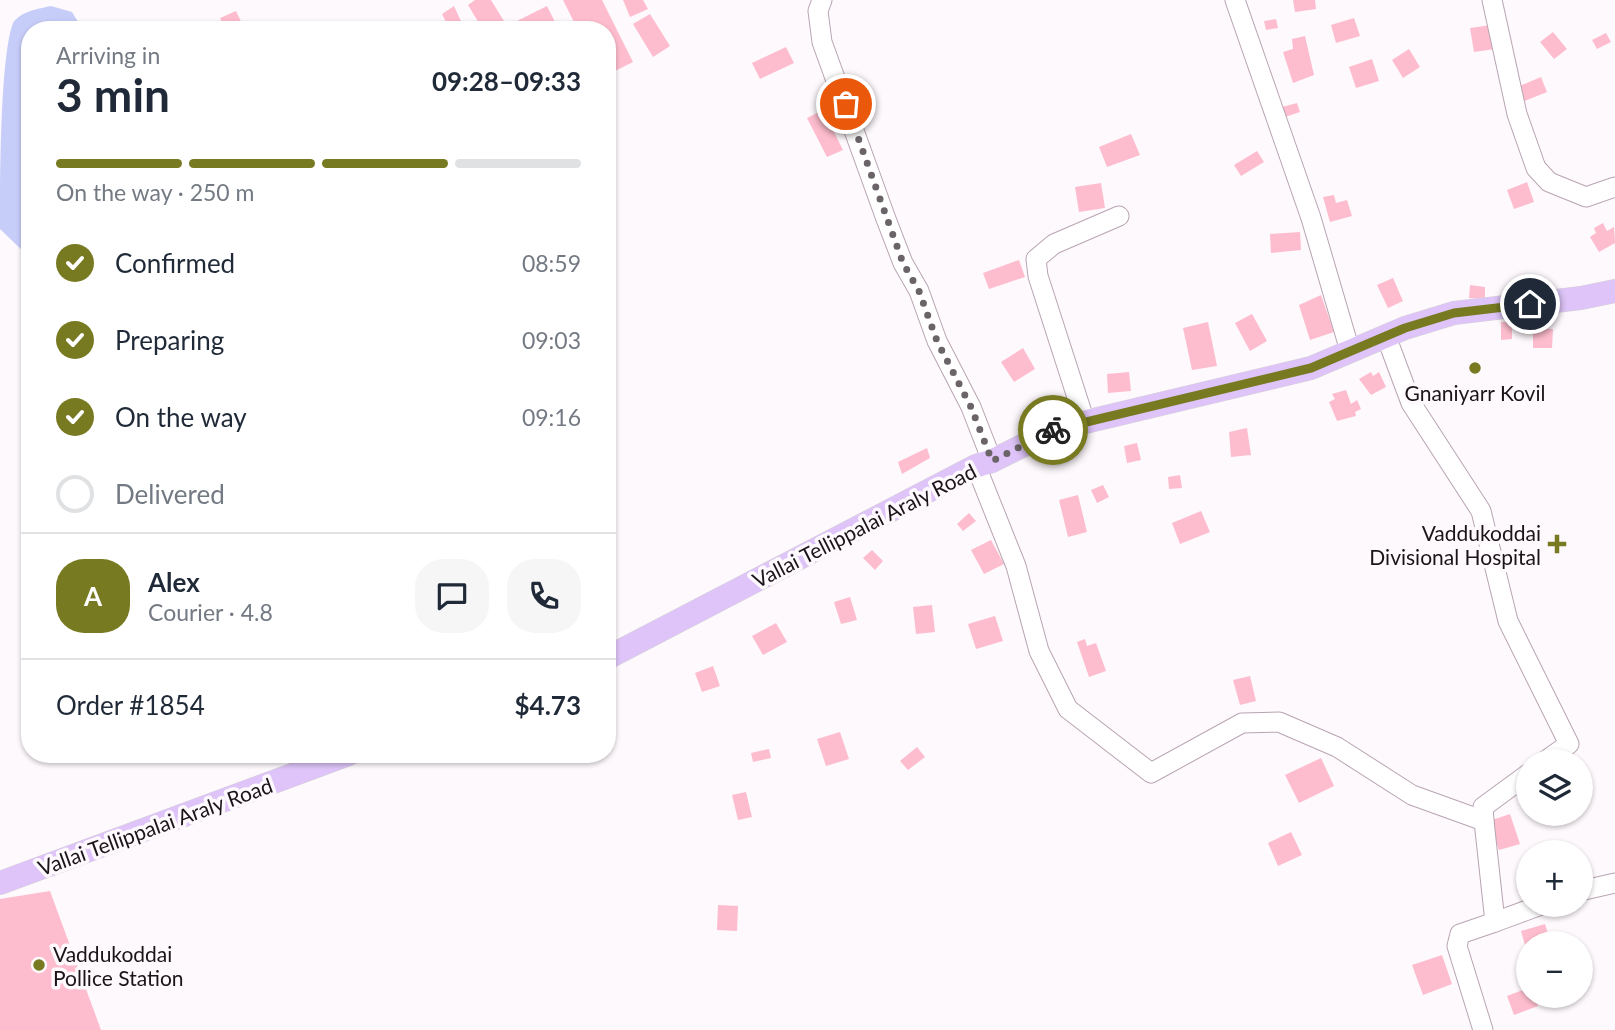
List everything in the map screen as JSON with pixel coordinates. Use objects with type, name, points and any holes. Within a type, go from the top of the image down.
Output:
[{"type":"main road","name":"Vallai Tellippalai Araly Road","points":[[616,653],[1056,429],[1311,368],[1386,336],[1454,313],[1581,298],[1615,291]]},
{"type":"main road","name":"Vallai Tellippalai Araly Road","points":[[0,883],[325,763]]},
{"type":"street","points":[[822,0],[818,11],[822,43],[903,263],[919,291],[937,341],[971,407],[984,464],[1039,652],[1068,709],[1151,773],[1242,723],[1279,722],[1337,747],[1412,795],[1484,821]]},
{"type":"street","points":[[1235,0],[1311,218],[1350,351]]},
{"type":"street","points":[[1492,0],[1517,114],[1536,168],[1549,182],[1586,197],[1615,187]]},
{"type":"street","points":[[1085,422],[1038,276],[1037,259],[1054,244],[1119,216]]},
{"type":"street","points":[[1386,336],[1411,403],[1481,511],[1508,621],[1569,744],[1562,749]]},
{"type":"street","points":[[1494,922],[1483,807],[1516,783]]},
{"type":"street","points":[[1593,888],[1615,883]]},
{"type":"street","points":[[1483,1030],[1457,946],[1460,934],[1516,914]]},
{"type":"water","points":[[51,6],[72,12],[78,21],[21,21],[21,249],[0,229],[5,63],[13,23],[25,13]]},
{"type":"building","points":[[475,0],[491,0],[504,21],[478,21],[468,5]]},
{"type":"building","points":[[563,0],[602,0],[612,21],[574,21]]},
{"type":"building","points":[[623,0],[643,0],[648,9],[630,17]]},
{"type":"building","points":[[1293,0],[1315,0],[1316,9],[1295,12]]},
{"type":"building","points":[[454,6],[461,21],[446,21],[442,14]]},
{"type":"building","points":[[547,6],[554,21],[517,21]]},
{"type":"building","points":[[236,11],[241,21],[221,21],[220,18]]},
{"type":"building","points":[[650,14],[670,46],[653,57],[633,24]]},
{"type":"building","points":[[1354,18],[1360,36],[1336,43],[1331,25]]},
{"type":"building","points":[[1276,19],[1278,28],[1266,30],[1264,21]]},
{"type":"building","points":[[1491,25],[1495,49],[1474,52],[1470,28]]},
{"type":"building","points":[[616,28],[633,62],[616,70]]},
{"type":"building","points":[[1553,32],[1567,49],[1554,59],[1540,42]]},
{"type":"building","points":[[1606,33],[1611,42],[1597,49],[1592,40]]},
{"type":"building","points":[[1305,36],[1314,75],[1293,83],[1283,52],[1293,49],[1292,39]]},
{"type":"building","points":[[786,47],[794,63],[760,79],[752,63]]},
{"type":"building","points":[[1409,49],[1420,67],[1403,78],[1392,60]]},
{"type":"building","points":[[1372,59],[1379,81],[1356,88],[1349,67]]},
{"type":"building","points":[[1541,77],[1547,92],[1520,103],[1515,88]]},
{"type":"building","points":[[1297,103],[1300,112],[1285,117],[1282,107]]},
{"type":"building","points":[[823,110],[843,150],[827,157],[807,118]]},
{"type":"building","points":[[1131,134],[1140,155],[1107,167],[1099,147]]},
{"type":"building","points":[[1257,151],[1264,162],[1241,176],[1234,165]]},
{"type":"building","points":[[1527,182],[1534,202],[1514,209],[1507,190]]},
{"type":"building","points":[[1101,183],[1105,208],[1079,212],[1075,187]]},
{"type":"building","points":[[1334,195],[1336,203],[1347,200],[1352,216],[1330,222],[1323,197]]},
{"type":"building","points":[[1603,223],[1607,231],[1614,227],[1615,243],[1599,252],[1590,237],[1596,233],[1594,228]]},
{"type":"building","points":[[1300,232],[1301,250],[1271,253],[1270,234]]},
{"type":"building","points":[[1019,260],[1025,277],[989,289],[983,273]]},
{"type":"building","points":[[1393,278],[1403,301],[1388,308],[1377,285]]},
{"type":"building","points":[[1470,285],[1485,287],[1485,299],[1469,298]]},
{"type":"building","points":[[1321,295],[1334,332],[1310,340],[1299,305]]},
{"type":"building","points":[[1252,314],[1267,341],[1250,351],[1235,323]]},
{"type":"building","points":[[1208,322],[1217,366],[1192,370],[1183,328]]},
{"type":"building","points":[[1501,322],[1512,322],[1512,339],[1501,340]]},
{"type":"building","points":[[1533,328],[1553,329],[1552,348],[1533,348]]},
{"type":"building","points":[[1023,348],[1035,369],[1014,382],[1001,362]]},
{"type":"building","points":[[1129,372],[1131,391],[1108,393],[1107,374]]},
{"type":"building","points":[[1371,372],[1373,376],[1379,372],[1386,387],[1371,395],[1359,379]]},
{"type":"building","points":[[1346,390],[1351,404],[1357,400],[1361,409],[1355,412],[1356,416],[1337,421],[1329,402],[1335,399],[1332,394]]},
{"type":"building","points":[[1247,428],[1251,455],[1231,457],[1229,432]]},
{"type":"building","points":[[1137,443],[1141,460],[1127,463],[1124,446]]},
{"type":"building","points":[[927,448],[930,458],[902,474],[898,462]]},
{"type":"building","points":[[1180,475],[1182,488],[1169,489],[1168,477]]},
{"type":"building","points":[[1103,485],[1109,497],[1097,503],[1091,490]]},
{"type":"building","points":[[1078,495],[1087,532],[1068,537],[1059,500]]},
{"type":"building","points":[[1201,511],[1210,532],[1180,544],[1172,523]]},
{"type":"building","points":[[969,513],[976,521],[963,531],[957,524]]},
{"type":"building","points":[[991,540],[1004,564],[984,574],[971,550]]},
{"type":"building","points":[[872,550],[883,561],[875,570],[863,558]]},
{"type":"building","points":[[850,597],[857,620],[841,624],[834,602]]},
{"type":"building","points":[[932,605],[935,632],[916,634],[913,607]]},
{"type":"building","points":[[995,616],[1003,641],[976,649],[968,624]]},
{"type":"building","points":[[776,623],[787,642],[763,655],[752,636]]},
{"type":"building","points":[[1085,639],[1087,646],[1096,643],[1106,671],[1089,677],[1077,642]]},
{"type":"building","points":[[713,666],[720,686],[702,692],[695,673]]},
{"type":"building","points":[[1250,676],[1256,701],[1240,705],[1233,680]]},
{"type":"building","points":[[840,732],[849,759],[826,766],[817,739]]},
{"type":"building","points":[[917,747],[925,757],[908,770],[900,761]]},
{"type":"building","points":[[769,749],[771,758],[753,762],[751,753]]},
{"type":"building","points":[[1321,758],[1334,786],[1299,803],[1285,775]]},
{"type":"building","points":[[746,792],[752,817],[738,820],[732,795]]},
{"type":"building","points":[[1510,814],[1519,840],[1516,840],[1516,845],[1499,850],[1489,821]]},
{"type":"building","points":[[1291,832],[1302,855],[1278,866],[1268,843]]},
{"type":"building","name":"Vaddukoddai Pollice Station","points":[[50,891],[101,1030],[0,1030],[0,899]]},
{"type":"building","points":[[718,905],[738,906],[737,931],[717,930]]},
{"type":"building","points":[[1545,924],[1547,931],[1521,931]]},
{"type":"building","points":[[1442,955],[1452,984],[1423,995],[1412,965]]},
{"type":"building","points":[[1516,993],[1516,1008],[1533,1008],[1514,1015],[1507,996]]},
{"type":"way so far","points":[[846,104],[903,263],[919,291],[937,341],[971,407],[992,461],[1053,430]]},
{"type":"place","name":"Gnaniyarr Kovil","points":[[1475,368]]},
{"type":"place","name":"Vaddukoddai Divisional Hospital","points":[[1557,544]]},
{"type":"place","name":"Vaddukoddai Pollice Station","points":[[39,965]]},
{"type":"route","points":[[1053,430],[1311,368],[1405,328],[1454,313],[1530,304]]}]
